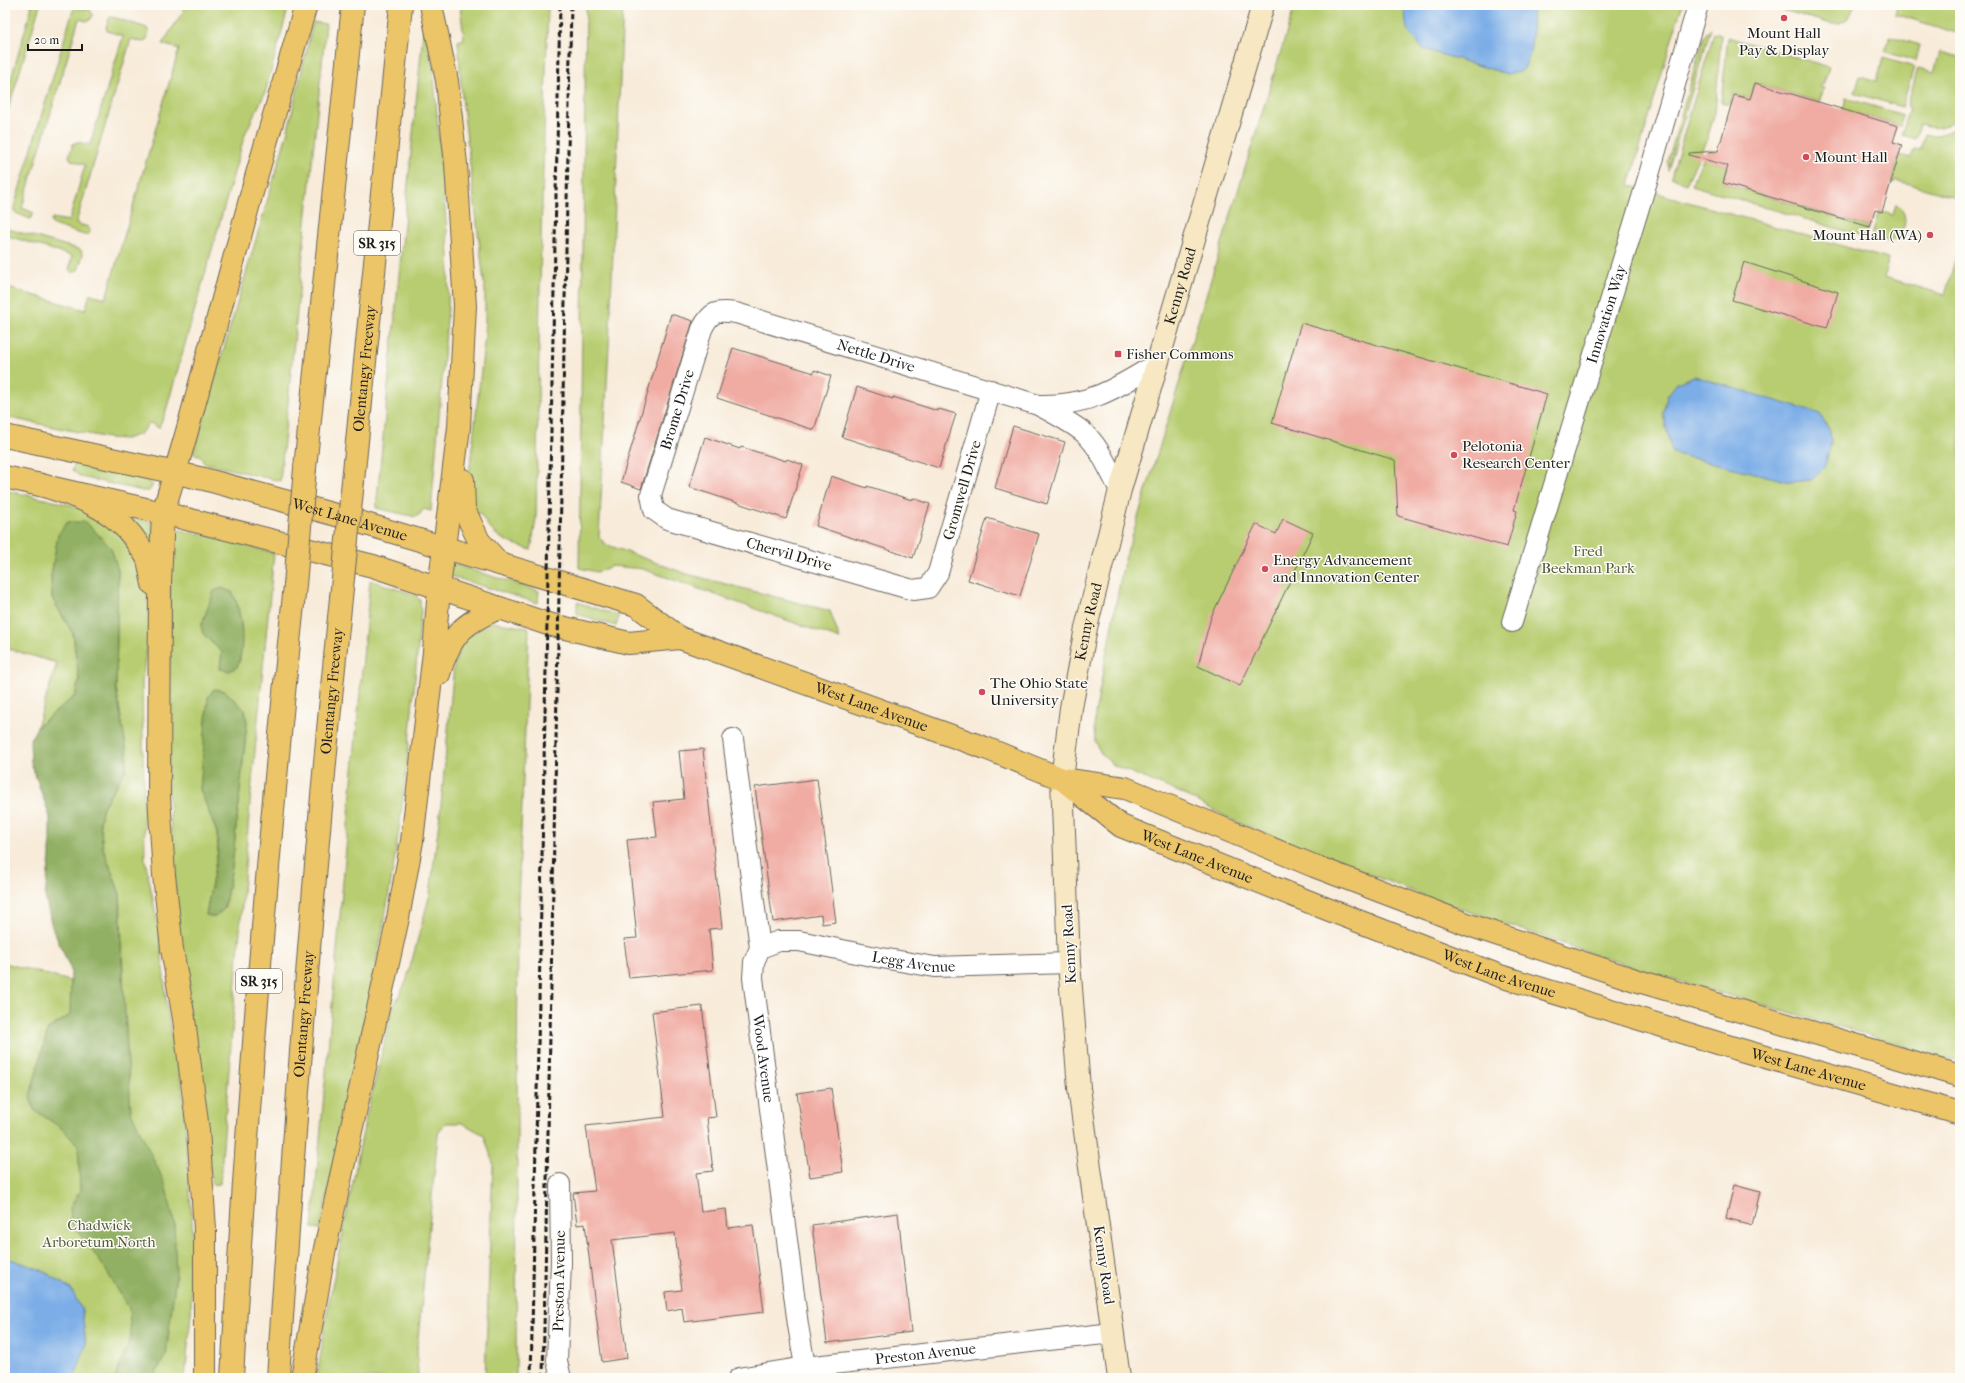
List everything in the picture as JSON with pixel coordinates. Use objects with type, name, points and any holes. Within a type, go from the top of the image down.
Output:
[{"type":"main road","points":[[205,1378],[205,1230],[198,1130],[184,1019],[172,949],[164,875],[159,796],[160,617],[163,513],[186,435],[257,174],[306,5]]},
{"type":"main road","name":"SR 315","points":[[232,1378],[244,1174],[263,918],[305,468],[353,5]]},
{"type":"main road","name":"Olentangy Freeway","points":[[278,1378],[310,922],[352,481],[401,5]]},
{"type":"main road","points":[[302,1378],[324,1253],[398,918],[412,841],[439,588],[459,427],[465,306],[457,179],[447,81],[431,5]]},
{"type":"main road","points":[[459,427],[464,509],[479,541],[500,564]]},
{"type":"main road","name":"West Lane Avenue","points":[[5,436],[175,472],[336,515],[636,605],[680,638],[988,749],[1062,779],[1125,788],[1395,897],[1472,926],[1606,971],[1960,1076]]},
{"type":"main road","name":"West Lane Avenue","points":[[5,477],[163,513],[373,566],[548,624],[629,643],[680,638]]},
{"type":"main road","points":[[38,484],[76,496],[101,508],[120,521],[136,540],[148,559],[160,617]]},
{"type":"main road","points":[[426,719],[444,658],[451,643],[460,630],[474,619],[499,608]]},
{"type":"main road","name":"West Lane Avenue","points":[[1062,779],[1121,826],[1327,909],[1500,976],[1734,1048],[1960,1113]]},
{"type":"street","name":"Kenny Road","points":[[1119,1378],[1079,1088],[1069,963],[1062,779],[1071,708],[1086,628],[1120,490],[1263,5]]},
{"type":"street","name":"Innovation Way","points":[[1512,622],[1648,178],[1698,5]]},
{"type":"street","name":"Nettle Drive","points":[[713,313],[724,311],[736,313],[1038,405],[1084,433],[1099,452],[1120,490]]},
{"type":"street","name":"Brome Drive","points":[[654,510],[651,495],[702,329],[706,320],[713,313]]},
{"type":"street","name":"Nettle Drive","points":[[1038,405],[1071,404],[1087,400],[1111,391],[1158,363]]},
{"type":"street","name":"Gromwell Drive","points":[[928,588],[938,573],[991,390]]},
{"type":"street","name":"Chervil Drive","points":[[654,510],[667,519],[905,588],[913,590],[928,588]]},
{"type":"street","name":"Wood Avenue","points":[[733,739],[760,948],[754,962],[753,978],[798,1325],[806,1372]]},
{"type":"street","name":"Legg Avenue","points":[[760,948],[779,942],[799,941],[876,957],[935,967],[1069,963]]},
{"type":"street","name":"Preston Avenue","points":[[560,1184],[561,1262],[557,1361],[561,1378]]},
{"type":"street","name":"Preston Avenue","points":[[739,1378],[806,1372],[1113,1333]]},
{"type":"green space","points":[[29,5],[40,5],[5,120],[5,100],[32,6]]},
{"type":"green space","points":[[176,5],[289,5],[265,93],[245,134],[165,414],[159,428],[150,423],[140,434],[126,439],[108,438],[5,417],[5,287],[85,310],[90,294],[106,298],[179,49],[162,44],[184,10]]},
{"type":"green space","points":[[460,5],[548,5],[541,235],[536,519],[531,550],[501,538],[490,529],[480,513],[471,516],[467,492],[485,336],[485,291],[462,97],[458,41],[464,39]]},
{"type":"green space","points":[[586,5],[623,5],[610,326],[599,537],[605,544],[687,574],[830,611],[840,639],[643,569],[612,566],[597,572],[579,568]]},
{"type":"green space","name":"Fred Beekman Park","points":[[1295,5],[1682,5],[1629,185],[1888,259],[1885,277],[1945,295],[1956,257],[1960,258],[1960,1062],[1941,1058],[1869,1035],[1650,973],[1435,900],[1238,823],[1181,793],[1115,766],[1102,755],[1095,742],[1095,714],[1123,566]]},
{"type":"green space","points":[[1766,5],[1854,6],[1851,14],[1846,20],[1840,23],[1831,24]]},
{"type":"green space","points":[[1897,5],[1960,5],[1960,34],[1895,14]]},
{"type":"green space","points":[[76,7],[90,10],[93,15],[91,19],[87,21],[79,19],[22,208],[34,213],[30,219],[14,212],[14,207],[73,10]]},
{"type":"green space","points":[[113,17],[147,28],[149,33],[146,41],[143,42],[131,39],[76,223],[88,227],[90,230],[89,234],[84,235],[53,225],[51,222],[52,218],[69,221],[85,165],[71,160],[69,156],[73,144],[77,142],[90,145],[123,36],[107,31],[106,27],[109,18]]},
{"type":"green space","points":[[313,22],[326,24],[280,481],[204,463],[201,456],[193,453],[287,134]]},
{"type":"green space","points":[[424,22],[433,67],[449,256],[448,308],[431,511],[423,509],[416,517],[376,508]]},
{"type":"green space","points":[[1711,28],[1668,171],[1668,161],[1704,36]]},
{"type":"green space","points":[[1714,33],[1721,35],[1715,113],[1707,139],[1686,184],[1671,177]]},
{"type":"green space","points":[[1890,36],[1920,45],[1916,61],[1885,52]]},
{"type":"green space","points":[[1728,37],[1829,67],[1823,85],[1821,84],[1820,87],[1824,88],[1819,102],[1755,83],[1750,99],[1732,94],[1729,105],[1721,102]]},
{"type":"green space","points":[[1940,52],[1960,57],[1960,117],[1945,126],[1936,128],[1919,125],[1915,139],[1902,135],[1909,108],[1907,107],[1918,68],[1934,72]]},
{"type":"green space","points":[[1883,58],[1914,67],[1902,107],[1855,93],[1860,76],[1877,81]]},
{"type":"green space","points":[[1846,98],[1903,115],[1900,126],[1843,110]]},
{"type":"green space","points":[[1960,124],[1960,199],[1895,180],[1894,183],[1883,180],[1893,176],[1899,155],[1911,158],[1914,149],[1920,150],[1925,134],[1944,134]]},
{"type":"green space","points":[[1708,149],[1715,151],[1712,161],[1728,166],[1723,183],[1868,227],[1865,237],[1691,185]]},
{"type":"green space","points":[[1896,204],[1901,208],[1904,214],[1905,220],[1902,231],[1893,240],[1886,241],[1871,238],[1879,211],[1893,215]]},
{"type":"green space","points":[[5,228],[81,250],[83,255],[78,270],[72,273],[69,270],[72,256],[5,235]]},
{"type":"green space","points":[[78,464],[144,478],[153,485],[149,491],[143,491],[81,477],[72,470],[74,465]]},
{"type":"green space","name":"Chadwick Arboretum North","points":[[5,490],[80,507],[117,532],[136,558],[147,587],[150,626],[142,681],[145,859],[160,936],[167,1009],[182,1088],[187,1146],[193,1238],[191,1314],[185,1378],[5,1378],[5,963],[124,996],[120,894],[103,848],[100,822],[103,807],[126,769],[127,753],[116,688],[118,570],[58,535],[51,576],[52,598],[73,634],[79,680],[75,696],[37,727],[57,663],[5,648]]},
{"type":"green space","points":[[126,517],[152,522],[154,555]]},
{"type":"green space","points":[[67,522],[86,522],[111,548],[118,570],[116,688],[127,753],[126,769],[103,807],[100,822],[103,848],[120,894],[121,944],[131,1112],[165,1184],[174,1220],[176,1275],[166,1355],[153,1378],[115,1378],[131,1337],[129,1308],[104,1267],[71,1222],[70,1208],[80,1191],[78,1145],[60,1127],[34,1110],[30,1096],[48,1029],[70,1015],[71,970],[52,927],[45,896],[50,857],[50,817],[31,763],[30,741],[37,727],[75,696],[79,680],[73,634],[52,598],[51,576],[58,535]]},
{"type":"green space","points":[[179,530],[201,534],[274,553],[250,803],[220,1184],[212,1185],[180,946],[168,790],[171,549],[175,533]],"holes":[[[241,626],[240,660],[237,667],[220,669],[222,652],[203,634]],[[225,691],[245,710],[247,723],[232,867],[224,909],[206,915],[218,850],[217,833],[200,789]]]},
{"type":"green space","points":[[453,564],[539,591],[538,603],[453,577],[448,573],[449,565]]},
{"type":"green space","points":[[370,580],[415,595],[420,600],[421,612],[400,826],[370,996],[320,1229],[312,1228]]},
{"type":"green space","points":[[222,588],[232,592],[238,609],[242,629],[240,659],[237,667],[229,671],[220,669],[222,652],[203,634],[201,626],[214,591]]},
{"type":"green space","points":[[577,602],[619,616],[616,626],[577,614]]},
{"type":"green space","points":[[492,622],[529,628],[518,904],[516,1378],[485,1378],[493,1163],[484,1135],[462,1123],[445,1123],[438,1134],[417,1349],[418,1378],[317,1378],[327,1312],[364,1126],[393,1007],[406,982],[430,894],[441,805],[454,665],[460,648],[467,638]]},
{"type":"green space","points":[[214,689],[225,691],[245,710],[247,723],[232,867],[224,909],[215,917],[206,915],[218,850],[217,833],[200,789],[208,697]]},
{"type":"water","points":[[1406,5],[1532,5],[1532,41],[1525,67],[1520,72],[1507,74],[1423,49],[1410,33],[1406,23]]},
{"type":"water","points":[[1694,376],[1820,414],[1830,431],[1831,443],[1825,466],[1811,480],[1791,482],[1672,453],[1663,414],[1667,396],[1677,383]]},
{"type":"water","points":[[5,1257],[44,1271],[71,1289],[82,1310],[86,1346],[74,1378],[5,1378]]},
{"type":"building","name":"Mount Hall","points":[[1755,83],[1898,126],[1893,142],[1902,145],[1882,212],[1875,210],[1870,227],[1723,183],[1728,166],[1689,155],[1689,153],[1718,151],[1734,95],[1750,99]]},
{"type":"building","points":[[1744,262],[1838,292],[1827,328],[1732,300]]},
{"type":"building","points":[[671,314],[693,321],[641,489],[621,482]]},
{"type":"building","name":"Pelotonia Research Center","points":[[1301,323],[1547,394],[1514,510],[1517,511],[1507,547],[1398,516],[1395,460],[1272,423]]},
{"type":"building","points":[[733,348],[814,373],[814,370],[831,376],[814,430],[717,398]]},
{"type":"building","points":[[857,387],[893,399],[893,397],[938,411],[939,409],[956,414],[939,468],[842,437]]},
{"type":"building","points":[[1013,426],[1065,442],[1047,504],[995,488]]},
{"type":"building","points":[[705,437],[740,449],[741,447],[786,461],[787,459],[803,465],[786,519],[689,487]]},
{"type":"building","points":[[831,476],[867,488],[867,486],[930,504],[913,558],[816,526]]},
{"type":"building","points":[[987,518],[1039,534],[1020,596],[968,580]]},
{"type":"building","name":"Energy Advancement and Innovation Center","points":[[1283,519],[1313,533],[1240,686],[1198,666],[1211,617],[1256,524],[1276,534]]},
{"type":"building","points":[[703,749],[722,928],[709,929],[713,970],[629,978],[624,939],[637,938],[627,840],[657,837],[653,802],[684,799],[679,751]]},
{"type":"building","points":[[817,779],[836,922],[822,924],[821,915],[773,922],[755,787]]},
{"type":"building","points":[[702,1006],[716,1117],[707,1118],[713,1171],[696,1173],[701,1212],[726,1209],[728,1228],[753,1225],[764,1312],[684,1322],[682,1308],[667,1311],[665,1292],[682,1290],[675,1233],[612,1240],[627,1358],[602,1362],[585,1224],[577,1225],[573,1193],[595,1191],[586,1126],[665,1117],[652,1012]]},
{"type":"building","points":[[831,1088],[843,1172],[810,1177],[797,1093]]},
{"type":"building","points":[[1734,1185],[1760,1192],[1752,1225],[1726,1218]]},
{"type":"building","points":[[898,1213],[911,1332],[827,1343],[812,1225]]},
{"type":"railway","points":[[531,1378],[560,5]]},
{"type":"railway","points":[[543,1378],[571,5]]},
{"type":"place","name":"Mount Hall Pay & Display","points":[[1784,18]]},
{"type":"place","name":"Mount Hall","points":[[1806,157]]},
{"type":"place","name":"Mount Hall (WA)","points":[[1930,235]]},
{"type":"place","name":"Fisher Commons","points":[[1118,354]]},
{"type":"place","name":"Pelotonia Research Center","points":[[1454,455]]},
{"type":"place","name":"Energy Advancement and Innovation Center","points":[[1265,569]]},
{"type":"place","name":"The Ohio State University","points":[[982,692]]}]
